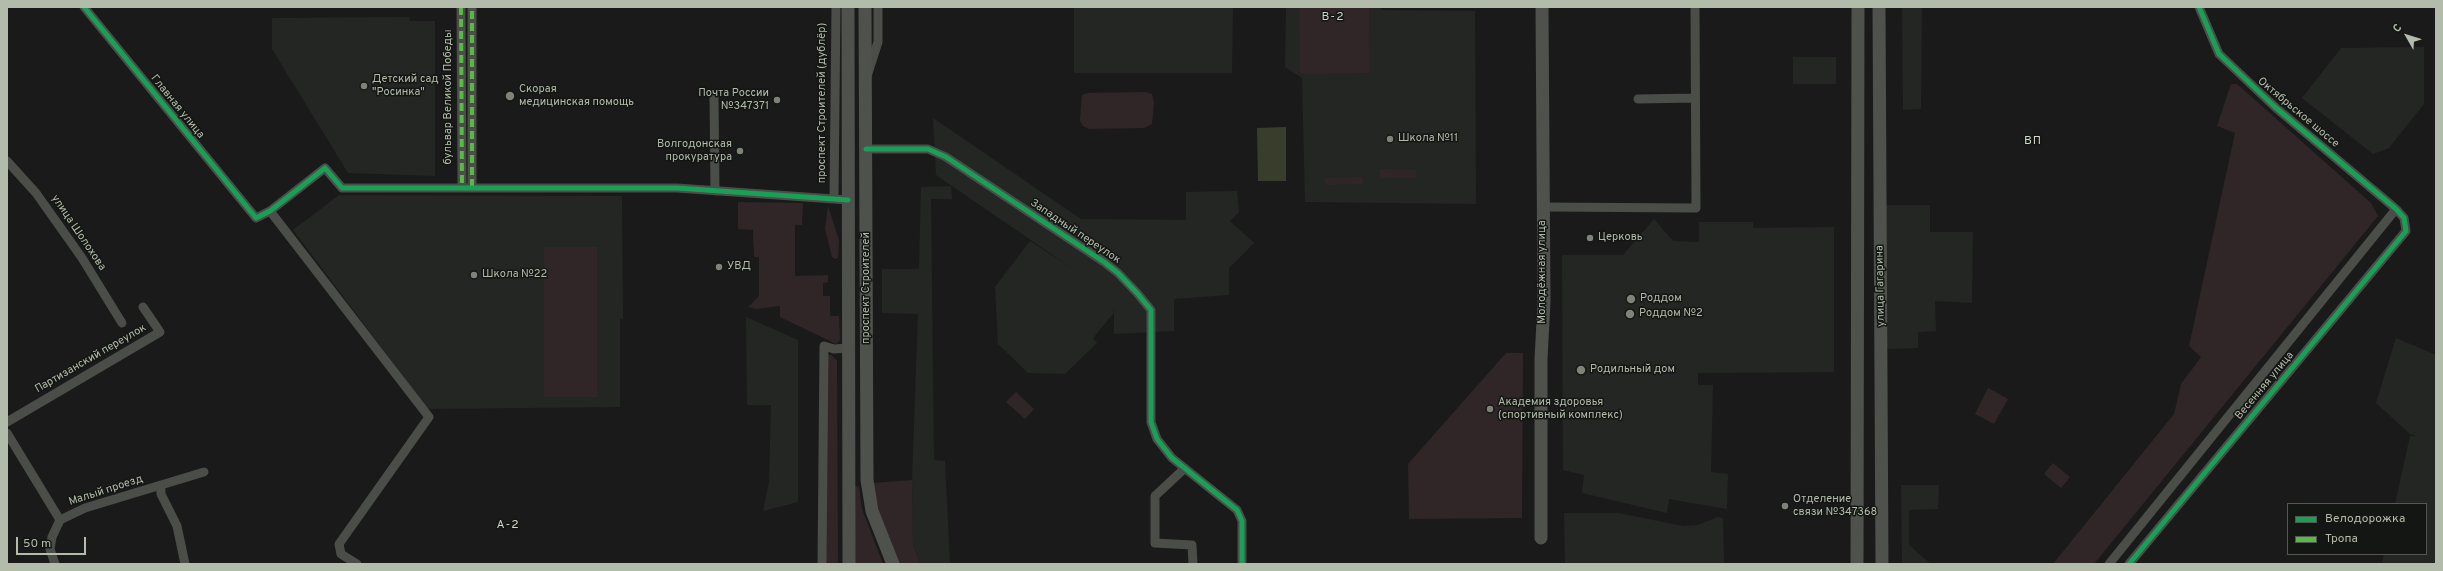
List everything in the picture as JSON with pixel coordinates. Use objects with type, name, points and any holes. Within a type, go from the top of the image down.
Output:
[{"type":"street","name":"Главная улица","points":[[84,7],[256,218],[270,211]]},
{"type":"street","name":"бульвар Великой Победы","points":[[461,7],[462,188]]},
{"type":"street","name":"бульвар Великой Победы","points":[[472,7],[472,187]]},
{"type":"street","name":"проспект Строителей (дублёр)","points":[[834,199],[836,7]]},
{"type":"street","name":"проспект Строителей","points":[[848,7],[849,564]]},
{"type":"street","name":"проспект Строителей","points":[[865,7],[867,480],[872,511],[893,564]]},
{"type":"street","points":[[865,86],[878,42],[878,7]]},
{"type":"street","name":"Молодёжная улица","points":[[1541,538],[1543,207],[1542,7]]},
{"type":"street","points":[[1543,207],[1696,208],[1695,7]]},
{"type":"street","name":"улица Гагарина","points":[[1857,564],[1858,7]]},
{"type":"street","name":"улица Гагарина","points":[[1879,7],[1882,564]]},
{"type":"street","name":"Октябрьское шоссе","points":[[2199,7],[2219,54],[2238,74],[2396,209],[2404,218]]},
{"type":"street","points":[[714,96],[715,191]]},
{"type":"street","points":[[1638,99],[1695,98]]},
{"type":"street","name":"Западный переулок","points":[[866,149],[928,149],[946,157],[1118,273],[1151,310],[1151,422],[1157,439],[1172,458],[1237,510],[1242,521],[1242,564]]},
{"type":"street","name":"улица Шолохова","points":[[7,161],[36,193],[82,258],[122,323]]},
{"type":"street","points":[[357,564],[341,554],[339,544],[429,417],[270,211],[325,168],[342,188],[603,186],[715,191],[848,200]]},
{"type":"street","name":"Весенняя улица","points":[[2108,564],[2396,209]]},
{"type":"street","name":"Весенняя улица","points":[[2129,564],[2406,231],[2404,218]]},
{"type":"street","name":"Партизанский переулок","points":[[7,422],[160,332],[143,307]]},
{"type":"street","points":[[822,564],[824,346],[834,349],[848,348]]},
{"type":"street","points":[[7,433],[60,520]]},
{"type":"street","points":[[1185,468],[1155,496],[1156,543],[1192,545],[1193,564]]},
{"type":"street","name":"Малый проезд","points":[[54,564],[50,549],[52,537],[60,520],[85,508],[204,472]]},
{"type":"street","points":[[161,486],[161,494],[177,526],[185,564]]},
{"type":"shaded area","points":[[1074,7],[1233,7],[1232,73],[1074,73]]},
{"type":"shaded area","name":"Школа №11","points":[[1286,7],[1381,7],[1381,10],[1475,11],[1476,204],[1305,202],[1302,78],[1285,67]]},
{"type":"shaded area","points":[[1299,7],[1369,7],[1370,73],[1300,74]]},
{"type":"shaded area","points":[[1902,7],[1922,7],[1921,109],[1903,110]]},
{"type":"shaded area","name":"Детский сад \"Росинка\"","points":[[409,17],[410,21],[435,21],[435,176],[348,173],[272,49],[272,18]]},
{"type":"shaded area","points":[[2424,47],[2424,104],[2389,148],[2373,154],[2302,98],[2341,48]]},
{"type":"shaded area","points":[[1793,57],[1836,57],[1836,84],[1793,84]]},
{"type":"shaded area","points":[[2231,84],[2237,84],[2371,203],[2378,216],[2094,564],[2053,564],[2174,414],[2181,384],[2201,357],[2189,346],[2235,133],[2217,126]]},
{"type":"shaded area","points":[[1144,92],[1152,94],[1154,103],[1152,124],[1144,128],[1089,129],[1083,126],[1080,121],[1082,95],[1088,93]]},
{"type":"shaded area","points":[[933,118],[1081,219],[1186,220],[1186,192],[1237,191],[1239,212],[1230,221],[1254,243],[1229,268],[1229,295],[1174,299],[1174,331],[1114,334],[1114,307],[1113,314],[1093,338],[1097,343],[1065,374],[1028,373],[998,344],[995,287],[1030,241],[1076,271],[936,175]]},
{"type":"shaded area","points":[[1286,127],[1286,181],[1258,181],[1257,128]]},
{"type":"shaded area","points":[[1380,169],[1416,170],[1416,178],[1380,178]]},
{"type":"shaded area","points":[[1363,177],[1363,184],[1325,185],[1325,178]]},
{"type":"shaded area","points":[[951,186],[952,199],[931,199],[934,460],[945,461],[950,564],[920,564],[913,544],[912,480],[918,314],[882,313],[882,269],[919,269],[921,187]]},
{"type":"shaded area","name":"Школа №22","points":[[339,195],[622,196],[623,319],[620,319],[620,407],[428,409],[293,230]]},
{"type":"shaded area","points":[[738,202],[803,203],[802,225],[795,225],[795,276],[828,275],[828,282],[823,283],[823,296],[830,296],[830,316],[839,316],[840,340],[836,344],[780,317],[780,306],[756,309],[748,307],[759,296],[759,257],[754,257],[753,230],[738,229]]},
{"type":"shaded area","points":[[1885,205],[1930,205],[1930,232],[1973,232],[1972,303],[1935,301],[1936,331],[1918,332],[1918,348],[1884,349]]},
{"type":"shaded area","points":[[828,206],[839,240],[838,258],[835,259],[832,257],[825,229]]},
{"type":"shaded area","name":"Роддом №2","points":[[1654,219],[1673,241],[1699,242],[1699,222],[1753,222],[1753,228],[1834,227],[1834,372],[1698,373],[1698,385],[1713,385],[1711,472],[1728,474],[1727,509],[1669,499],[1667,513],[1582,493],[1584,475],[1563,470],[1562,255],[1623,255]]},
{"type":"shaded area","points":[[544,247],[597,247],[597,397],[544,397]]},
{"type":"shaded area","points":[[746,317],[798,340],[798,502],[763,511],[769,482],[771,405],[747,405]]},
{"type":"shaded area","points":[[2396,338],[2436,355],[2436,564],[2382,564],[2384,555],[2427,555],[2427,503],[2395,503],[2410,436],[2417,436],[2410,434],[2376,403]]},
{"type":"shaded area","name":"Академия здоровья (спортивный комплекс)","points":[[1506,353],[1523,353],[1522,518],[1409,519],[1408,464]]},
{"type":"shaded area","points":[[828,355],[832,355],[837,361],[838,564],[825,564]]},
{"type":"shaded area","points":[[1988,388],[2008,399],[1994,424],[1975,414]]},
{"type":"shaded area","points":[[1016,392],[1034,409],[1025,419],[1006,402]]},
{"type":"shaded area","points":[[2053,463],[2070,477],[2061,488],[2044,474]]},
{"type":"shaded area","points":[[912,480],[913,544],[920,564],[899,564],[877,512],[873,483]]},
{"type":"shaded area","points":[[1901,485],[1939,485],[1938,509],[1909,510],[1909,545],[1931,564],[1902,564]]},
{"type":"shaded area","points":[[859,486],[862,509],[883,564],[854,564],[854,487]]},
{"type":"shaded area","points":[[1564,513],[1619,513],[1683,526],[1698,525],[1718,517],[1723,518],[1724,564],[1565,564]]},
{"type":"marked path","points":[[461,7],[462,188]]},
{"type":"marked path","points":[[472,7],[472,187]]},
{"type":"cycle path","points":[[84,7],[256,218],[270,211],[325,168],[342,188],[677,188],[848,200]]},
{"type":"cycle path","points":[[2129,564],[2406,231],[2404,218],[2396,209],[2275,107],[2219,54],[2199,7]]},
{"type":"cycle path","points":[[866,149],[928,149],[946,157],[1104,262],[1118,273],[1137,293],[1151,310],[1151,422],[1157,439],[1172,458],[1237,510],[1242,521],[1242,564]]},
{"type":"place","name":"Детский сад \"Росинка\"","points":[[364,86]]},
{"type":"place","name":"Скорая медицинская помощь","points":[[510,96]]},
{"type":"place","name":"Почта России №347371","points":[[777,100]]},
{"type":"place","name":"Школа №11","points":[[1390,139]]},
{"type":"place","name":"Волгодонская прокуратура","points":[[740,151]]},
{"type":"place","name":"Церковь","points":[[1590,238]]},
{"type":"place","name":"УВД","points":[[719,267]]},
{"type":"place","name":"Школа №22","points":[[474,275]]},
{"type":"place","name":"Роддом","points":[[1631,299]]},
{"type":"place","name":"Роддом №2","points":[[1630,314]]},
{"type":"place","name":"Родильный дом","points":[[1581,370]]},
{"type":"place","name":"Академия здоровья (спортивный комплекс)","points":[[1490,409]]},
{"type":"place","name":"Отделение связи №347368","points":[[1785,506]]},
{"type":"district","name":"В-2","points":[[1333,18]]},
{"type":"district","name":"ВП","points":[[2033,142]]},
{"type":"district","name":"А-2","points":[[508,526]]}]
